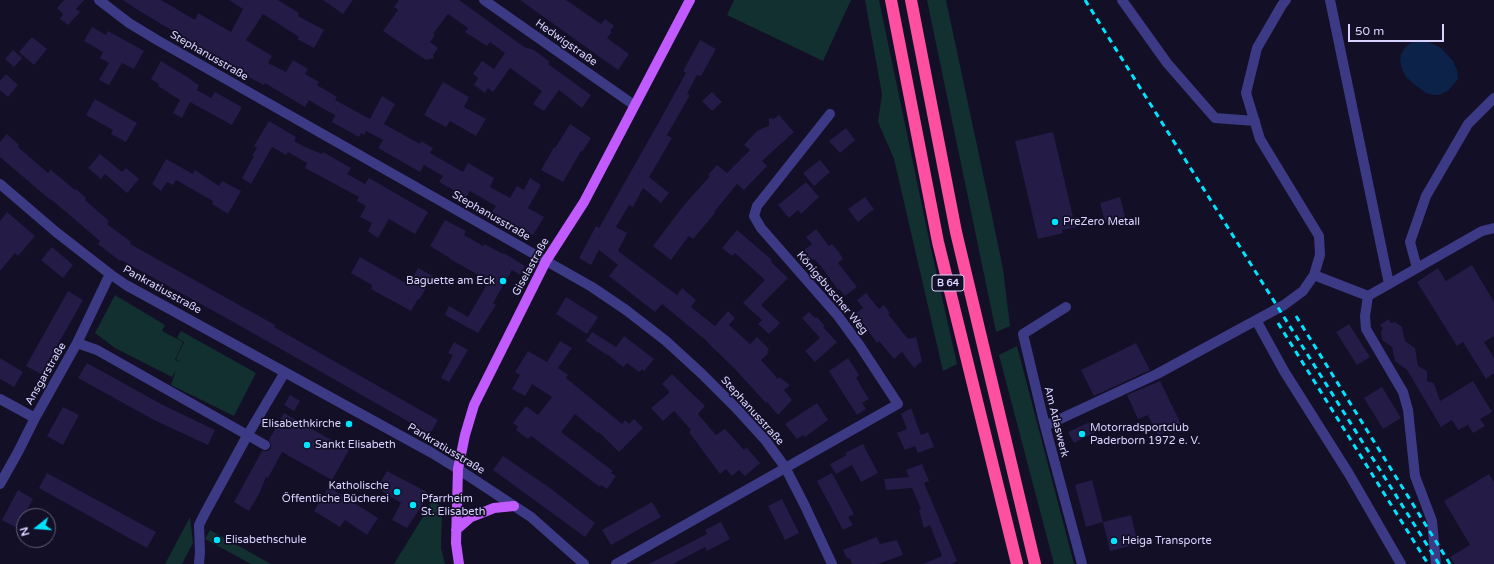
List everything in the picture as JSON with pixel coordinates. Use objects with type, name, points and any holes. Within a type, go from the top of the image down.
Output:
[{"type":"highway","name":"B 64","points":[[891,0],[938,242],[1017,564]]},
{"type":"highway","name":"B 64","points":[[911,0],[956,232],[1035,564]]},
{"type":"main road","name":"Giselastraße","points":[[459,564],[456,543],[458,469],[465,435],[474,405],[546,261],[584,202],[690,0]]},
{"type":"main road","points":[[456,530],[471,517],[494,508],[514,506]]},
{"type":"street","name":"Stephanusstraße","points":[[99,0],[129,23],[157,40],[592,287],[621,306],[666,342],[702,374],[766,441],[784,467],[805,506],[832,564]]},
{"type":"street","name":"Hedwigstraße","points":[[484,0],[634,105]]},
{"type":"street","points":[[1122,0],[1168,62],[1215,118],[1255,121]]},
{"type":"street","points":[[1045,426],[1157,374],[1284,305],[1303,291],[1314,275],[1320,255],[1319,236],[1260,139],[1246,93],[1257,48],[1286,0]]},
{"type":"street","points":[[1330,0],[1389,284]]},
{"type":"street","points":[[1417,268],[1410,242],[1426,196],[1468,124],[1494,98]]},
{"type":"street","name":"Königsbuscher Weg","points":[[616,564],[784,467],[898,404],[860,346],[838,316],[761,228],[754,216],[758,206],[830,114]]},
{"type":"street","name":"Pankratiusstraße","points":[[0,184],[56,232],[126,285],[458,469],[531,517],[584,564]]},
{"type":"street","points":[[1436,564],[1432,522],[1415,476],[1408,410],[1403,392],[1366,329],[1364,316],[1368,296],[1482,231],[1494,228]]},
{"type":"street","name":"Ansgarstraße","points":[[0,484],[77,342],[110,274]]},
{"type":"street","points":[[1314,275],[1368,296]]},
{"type":"street","name":"Am Atlaswerk","points":[[1066,307],[1023,334],[1045,426],[1082,564]]},
{"type":"street","points":[[1256,320],[1284,371],[1352,480],[1401,564]]},
{"type":"street","points":[[77,342],[97,350],[265,445]]},
{"type":"street","points":[[199,564],[199,525],[247,436],[285,372]]},
{"type":"street","points":[[0,399],[35,418]]},
{"type":"green space","points":[[734,0],[851,0],[823,61],[727,15]]},
{"type":"green space","points":[[865,0],[879,0],[930,244],[957,364],[943,371],[894,159],[878,122],[882,94]]},
{"type":"green space","points":[[927,0],[946,0],[992,216],[1003,269],[1010,326],[996,332]]},
{"type":"green space","points":[[115,295],[165,325],[162,331],[183,342],[175,360],[180,362],[176,359],[184,342],[177,338],[181,331],[256,373],[234,416],[171,385],[176,370],[172,377],[115,348],[95,333]]},
{"type":"green space","points":[[1017,346],[1074,564],[1054,564],[999,355]]},
{"type":"green space","points":[[435,497],[442,512],[441,548],[445,564],[394,564]]},
{"type":"green space","points":[[190,517],[193,543],[182,564],[165,564]]},
{"type":"green space","points":[[210,530],[271,564],[251,564],[205,539]]},
{"type":"water","points":[[1426,41],[1441,48],[1453,61],[1457,70],[1458,79],[1448,91],[1439,95],[1426,93],[1406,77],[1400,61],[1401,54],[1410,43]]},
{"type":"building","points":[[64,0],[84,0],[76,9],[80,12],[68,25],[60,19],[63,14],[57,8]]},
{"type":"building","points":[[123,0],[161,0],[195,20],[198,13],[231,32],[243,9],[229,0],[278,0],[299,13],[298,16],[324,30],[314,48],[297,39],[299,37],[263,14],[246,40],[272,56],[268,63],[286,72],[293,60],[308,69],[305,74],[319,82],[317,85],[337,97],[335,100],[370,119],[382,96],[395,104],[384,124],[420,144],[421,141],[433,148],[430,153],[463,172],[468,163],[494,178],[490,187],[510,198],[517,186],[524,190],[530,178],[541,185],[528,208],[544,217],[533,235],[492,212],[496,206],[470,191],[466,197],[439,182],[443,176],[424,165],[420,172],[378,148],[383,140],[366,131],[364,135],[361,133],[359,137],[332,122],[335,115],[309,100],[305,107],[265,83],[264,85],[254,80]]},
{"type":"building","points":[[323,0],[353,0],[343,14]]},
{"type":"building","points":[[399,0],[459,0],[524,47],[534,50],[550,62],[548,64],[591,95],[582,108],[559,90],[544,111],[533,104],[542,91],[510,68],[493,92],[488,88],[485,93],[474,85],[478,78],[473,74],[482,61],[494,69],[505,53],[490,42],[487,46],[465,32],[468,28],[448,14],[433,34],[435,35],[430,42],[438,48],[433,55],[434,58],[426,60],[383,31],[398,10],[394,7]]},
{"type":"building","points":[[520,0],[566,0],[601,24],[605,19],[614,26],[610,31],[612,32],[607,38],[629,54],[618,70]]},
{"type":"building","points":[[92,27],[106,35],[108,31],[144,51],[134,69],[122,63],[109,85],[99,80],[109,63],[100,58],[103,52],[84,41]]},
{"type":"building","points":[[32,37],[47,49],[34,65],[19,52]]},
{"type":"building","points":[[700,40],[716,49],[701,76],[697,75],[687,94],[690,95],[667,135],[672,138],[649,177],[669,193],[661,203],[643,188],[633,207],[629,205],[616,227],[627,233],[618,251],[677,295],[682,288],[696,300],[691,307],[715,326],[728,311],[735,318],[729,325],[750,344],[757,337],[769,349],[767,352],[768,354],[761,360],[778,379],[779,377],[790,385],[784,390],[792,400],[778,415],[708,342],[662,304],[655,312],[609,276],[618,265],[599,250],[591,265],[579,258],[596,226],[599,228],[660,120],[686,73],[683,71]]},
{"type":"building","points":[[13,50],[22,58],[14,67],[5,59]]},
{"type":"building","points":[[161,61],[199,85],[197,90],[211,98],[215,92],[242,107],[232,125],[190,102],[182,118],[173,113],[180,100],[158,86],[159,84],[151,79]]},
{"type":"building","points":[[6,74],[18,85],[8,97],[0,90],[0,81]]},
{"type":"building","points":[[443,82],[469,97],[464,107],[486,119],[476,136],[450,121],[446,127],[424,115]]},
{"type":"building","points":[[712,92],[722,102],[712,111],[702,101]]},
{"type":"building","points":[[95,99],[137,123],[126,142],[111,134],[113,130],[86,115]]},
{"type":"building","points":[[779,115],[794,132],[762,161],[767,166],[744,190],[737,184],[693,239],[689,236],[671,260],[653,246],[684,205],[710,176],[708,175],[717,165],[727,173],[750,150],[744,145],[756,132],[769,126],[769,118],[774,119]]},
{"type":"building","points":[[269,121],[296,137],[294,141],[322,154],[323,152],[351,168],[347,174],[365,184],[369,178],[428,212],[415,234],[389,219],[378,238],[368,231],[372,223],[360,217],[366,206],[357,201],[359,197],[305,168],[307,163],[288,152],[286,155],[272,147],[251,184],[242,178],[257,148],[254,146]]},
{"type":"building","points":[[570,124],[591,138],[582,152],[581,151],[563,182],[541,170],[554,147],[555,148]]},
{"type":"building","points":[[846,128],[855,140],[840,153],[829,141]]},
{"type":"building","points":[[1053,132],[1073,217],[1075,217],[1078,227],[1062,230],[1063,233],[1038,239],[1015,141]]},
{"type":"building","points":[[7,134],[19,145],[18,147],[48,173],[51,170],[75,190],[76,189],[86,198],[85,200],[109,221],[107,224],[131,242],[130,244],[275,325],[274,327],[438,420],[430,434],[237,324],[121,260],[120,261],[98,244],[100,241],[0,157],[0,142]]},
{"type":"building","points":[[100,154],[122,172],[126,168],[139,179],[127,193],[105,174],[101,179],[88,168]]},
{"type":"building","points":[[166,159],[193,174],[195,170],[219,186],[222,181],[241,191],[228,214],[212,204],[213,201],[176,180],[173,185],[167,182],[161,191],[152,184]]},
{"type":"building","points":[[820,160],[830,172],[814,186],[803,173]]},
{"type":"building","points":[[806,182],[819,197],[801,214],[798,210],[789,218],[778,205]]},
{"type":"building","points":[[865,197],[874,209],[858,222],[848,209]]},
{"type":"building","points":[[1120,197],[1125,217],[1105,222],[1100,203]]},
{"type":"building","points":[[7,212],[35,236],[18,256],[15,253],[0,271],[0,221]]},
{"type":"building","points":[[445,220],[466,231],[464,235],[483,246],[484,244],[503,254],[504,253],[525,266],[520,275],[512,270],[493,303],[496,305],[478,333],[445,315],[449,306],[468,317],[489,281],[430,246]]},
{"type":"building","points":[[816,229],[829,246],[832,244],[838,251],[843,259],[838,263],[857,287],[845,296],[839,289],[838,290],[820,265],[814,259],[812,260],[804,250],[812,244],[806,237]]},
{"type":"building","points":[[737,230],[772,260],[771,262],[788,278],[761,305],[780,323],[769,334],[758,324],[762,320],[743,303],[765,280],[735,253],[732,256],[722,248]]},
{"type":"building","points":[[52,247],[73,265],[63,278],[41,260]]},
{"type":"building","points":[[360,257],[409,285],[418,268],[433,276],[411,311],[371,289],[372,285],[351,273]]},
{"type":"building","points":[[1472,265],[1494,302],[1494,336],[1484,342],[1494,358],[1494,373],[1486,379],[1463,342],[1457,346],[1417,282],[1438,268],[1446,281]]},
{"type":"building","points":[[68,291],[83,300],[41,374],[26,366]]},
{"type":"building","points":[[866,293],[879,309],[884,305],[890,313],[888,314],[908,339],[916,337],[922,361],[914,368],[902,352],[894,359],[879,341],[877,343],[856,313],[863,308],[857,300]]},
{"type":"building","points":[[566,297],[598,317],[587,334],[556,314]]},
{"type":"building","points":[[809,312],[815,318],[817,317],[825,326],[823,327],[837,342],[815,362],[805,351],[820,338],[802,318]]},
{"type":"building","points":[[1389,319],[1391,323],[1395,322],[1402,327],[1405,341],[1415,348],[1418,366],[1427,371],[1427,381],[1433,383],[1435,386],[1440,401],[1473,381],[1492,412],[1480,419],[1485,426],[1473,433],[1468,425],[1458,430],[1452,420],[1441,427],[1407,370],[1395,361],[1392,347],[1382,340],[1381,331],[1383,328],[1380,325]]},
{"type":"building","points":[[1349,324],[1370,357],[1357,365],[1336,332]]},
{"type":"building","points":[[592,332],[616,347],[624,336],[654,359],[644,371],[642,369],[639,372],[627,363],[623,367],[607,354],[586,341]]},
{"type":"building","points":[[560,341],[572,348],[558,368],[568,375],[566,378],[622,424],[625,420],[629,424],[634,419],[643,428],[619,452],[599,432],[598,433],[575,414],[561,432],[613,471],[611,473],[616,476],[607,489],[601,485],[600,487],[531,436],[528,439],[516,430],[518,427],[513,423],[526,406],[538,415],[552,397],[532,384],[525,396],[512,389],[520,375],[515,372],[528,351],[547,362]]},
{"type":"building","points":[[454,342],[468,350],[449,382],[441,378],[453,355],[448,353]]},
{"type":"building","points":[[1136,343],[1150,370],[1094,396],[1081,370]]},
{"type":"building","points":[[0,358],[23,372],[14,387],[0,379]]},
{"type":"building","points":[[848,358],[859,375],[856,378],[869,399],[862,403],[866,409],[857,415],[829,371]]},
{"type":"building","points":[[87,363],[161,404],[215,430],[208,445],[154,420],[78,378]]},
{"type":"building","points":[[672,374],[705,406],[698,414],[716,435],[725,429],[744,450],[746,447],[760,463],[745,476],[739,470],[732,476],[726,469],[720,474],[689,432],[691,430],[674,411],[663,421],[651,408],[669,393],[669,391],[662,384]]},
{"type":"building","points":[[1160,381],[1181,424],[1158,435],[1148,415],[1138,419],[1127,395]]},
{"type":"building","points":[[1382,387],[1401,418],[1383,429],[1364,398]]},
{"type":"building","points":[[290,395],[300,401],[294,411],[284,405]]},
{"type":"building","points":[[817,403],[828,420],[805,437],[803,435],[797,439],[785,424]]},
{"type":"building","points":[[63,407],[79,415],[63,445],[47,436]]},
{"type":"building","points":[[911,408],[921,435],[928,432],[934,447],[918,453],[915,446],[905,450],[897,433],[907,429],[901,414]]},
{"type":"building","name":"Sankt Elisabeth","points":[[284,413],[349,450],[332,480],[282,452],[268,478],[266,477],[259,494],[249,511],[234,502],[262,451],[268,451],[271,448],[269,440]]},
{"type":"building","name":"Motorradsportclub Paderborn 1972 e. V.","points":[[1090,422],[1095,432],[1074,443],[1068,432]]},
{"type":"building","points":[[863,444],[878,473],[861,482],[852,465],[836,474],[830,464],[847,455],[845,453]]},
{"type":"building","points":[[503,456],[550,488],[595,523],[585,537],[493,470]]},
{"type":"building","points":[[922,464],[929,481],[924,483],[957,561],[951,564],[923,564],[942,556],[930,525],[924,528],[919,510],[921,509],[912,488],[886,490],[884,479],[909,477],[906,470]]},
{"type":"building","points":[[387,471],[427,492],[422,501],[424,502],[407,528],[392,520],[401,503],[377,488]]},
{"type":"building","points":[[47,473],[156,532],[147,548],[39,488]]},
{"type":"building","points":[[832,473],[854,514],[848,517],[853,525],[843,530],[817,481]]},
{"type":"building","points":[[1489,474],[1494,482],[1494,564],[1455,564],[1450,557],[1470,545],[1444,501]]},
{"type":"building","points":[[1092,480],[1103,522],[1086,527],[1075,485]]},
{"type":"building","points":[[329,487],[378,518],[367,535],[345,520],[340,527],[314,511]]},
{"type":"building","points":[[18,490],[33,499],[28,508],[16,508],[16,527],[2,520]]},
{"type":"building","points":[[782,499],[799,533],[785,540],[768,506]]},
{"type":"building","points":[[652,502],[661,517],[611,545],[602,530]]},
{"type":"building","points":[[1131,515],[1138,544],[1110,551],[1103,522]]},
{"type":"building","points":[[721,522],[730,539],[707,551],[705,547],[673,564],[649,564],[707,534],[705,530]]},
{"type":"building","points":[[877,537],[880,544],[897,540],[903,555],[878,564],[852,564],[850,559],[846,557],[843,550]]},
{"type":"railway","points":[[1085,0],[1439,564]]},
{"type":"railway","points":[[1296,316],[1450,564]]},
{"type":"railway","points":[[1278,323],[1428,564]]},
{"type":"place","name":"PreZero Metall","points":[[1055,222]]},
{"type":"place","name":"Baguette am Eck","points":[[503,281]]},
{"type":"place","name":"Elisabethkirche","points":[[349,424]]},
{"type":"place","name":"Motorradsportclub Paderborn 1972 e. V.","points":[[1082,434]]},
{"type":"place","name":"Sankt Elisabeth","points":[[307,445]]},
{"type":"place","name":"Katholische Öffentliche Bücherei","points":[[397,492]]},
{"type":"place","name":"Pfarrheim St. Elisabeth","points":[[413,505]]},
{"type":"place","name":"Elisabethschule","points":[[217,540]]},
{"type":"place","name":"Heiga Transporte","points":[[1114,541]]}]
